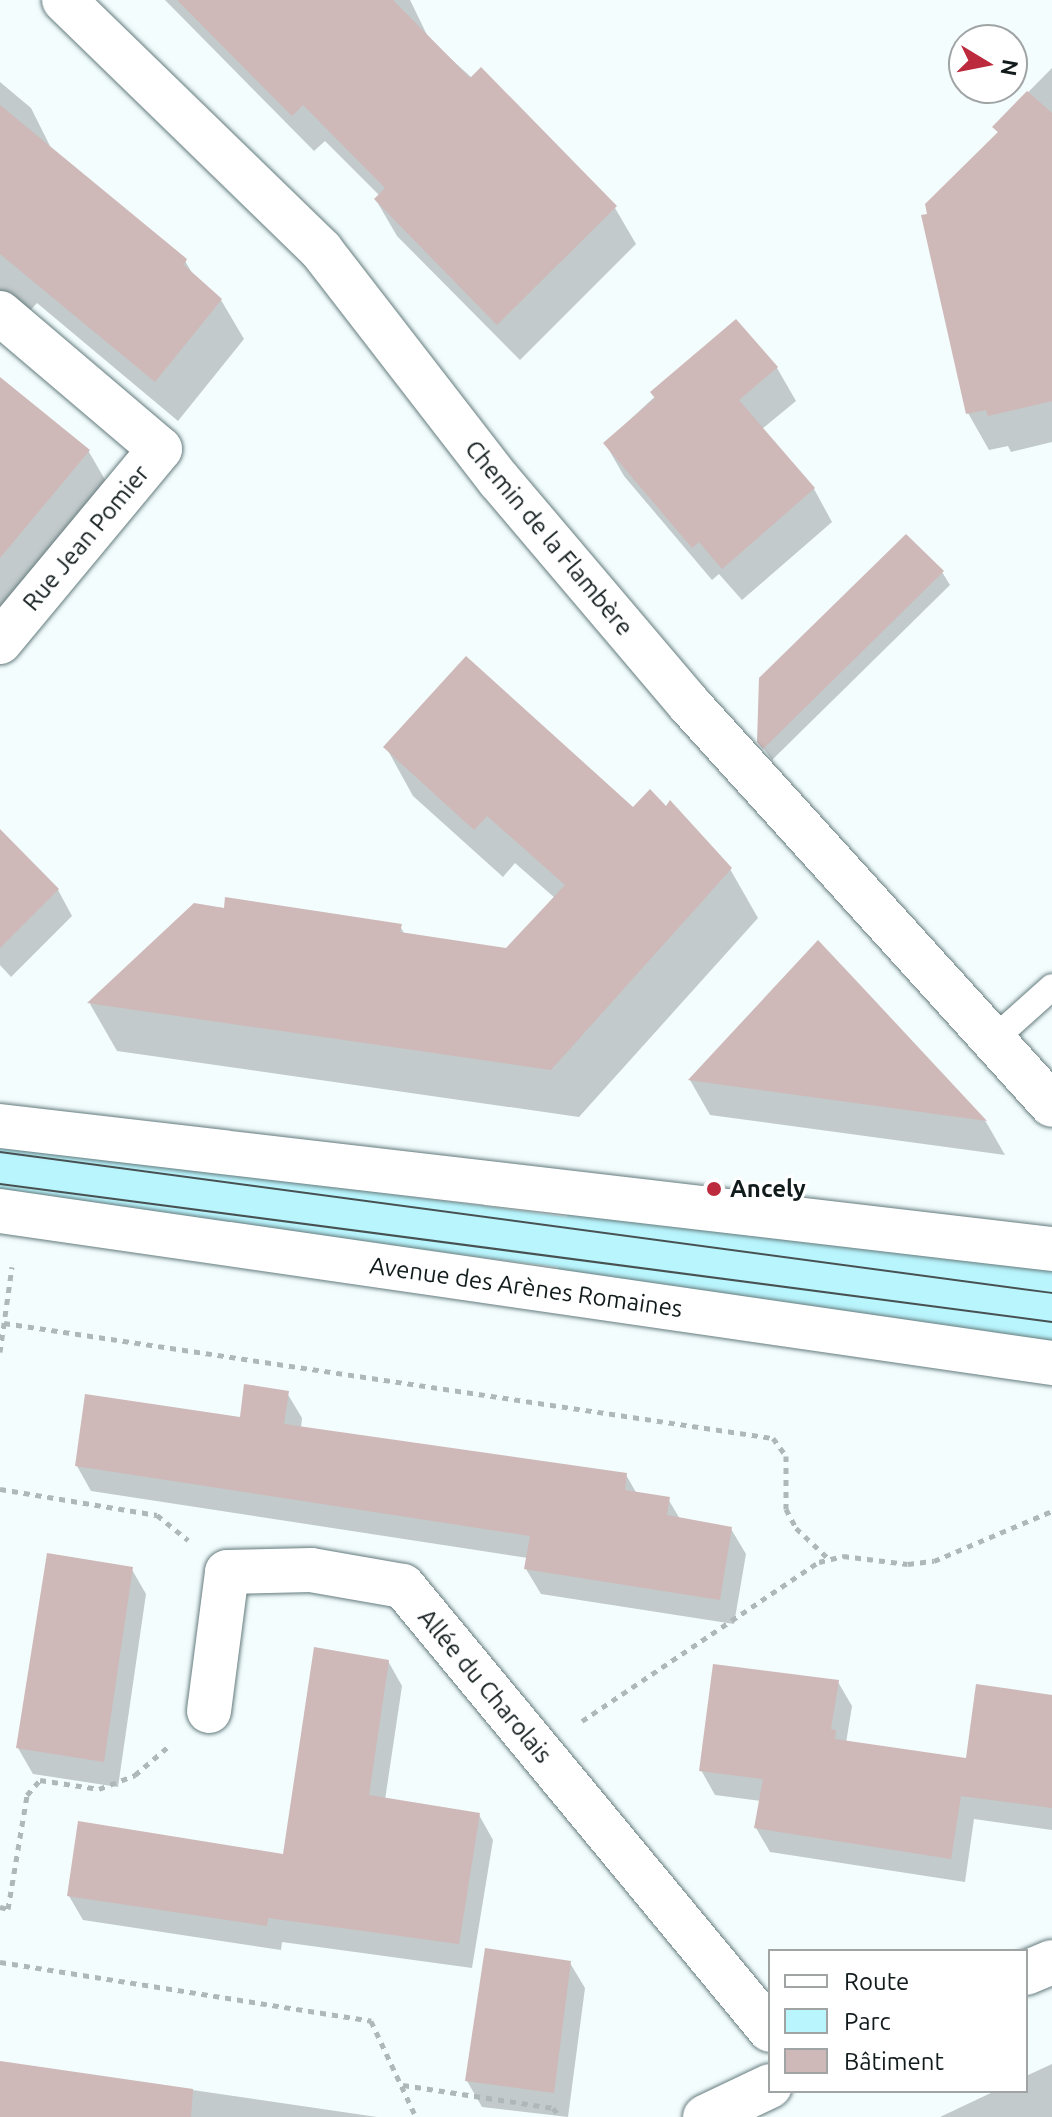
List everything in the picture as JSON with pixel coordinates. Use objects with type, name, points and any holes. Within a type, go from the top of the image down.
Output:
[{"type":"street","name":"Chemin de la Flambère","points":[[64,0],[321,250],[499,480],[688,703],[1041,1093],[1052,1135]]},
{"type":"street","name":"Rue Jean Pomier","points":[[0,313],[160,449],[0,642]]},
{"type":"street","points":[[0,1126],[1052,1249]]},
{"type":"street","name":"Avenue des Arènes Romaines","points":[[0,1211],[1052,1363]]},
{"type":"street","name":"Allée du Charolais","points":[[227,1572],[311,1570],[403,1586],[768,2028]]},
{"type":"street","points":[[209,1711],[227,1572]]},
{"type":"street","points":[[1028,1972],[1052,1962]]},
{"type":"street","points":[[705,2117],[768,2087]]},
{"type":"lane","points":[[993,1040],[1052,987]]},
{"type":"path","points":[[0,1352],[13,1258]]},
{"type":"path","points":[[4,1323],[773,1438],[786,1456],[786,1509],[796,1528],[829,1559]]},
{"type":"path","points":[[0,1489],[157,1515],[227,1572]]},
{"type":"path","points":[[606,1705],[829,1559],[934,1561],[1052,1511]]},
{"type":"path","points":[[0,1907],[8,1909],[27,1795],[40,1780],[99,1789],[135,1775],[209,1711]]},
{"type":"path","points":[[0,1962],[371,2021],[416,2117]]},
{"type":"path","points":[[402,2085],[553,2108],[560,2117]]},
{"type":"green space","points":[[0,1143],[567,1217],[568,1210],[1052,1265],[1052,1348],[557,1274],[558,1267],[0,1196]]},
{"type":"building","points":[[177,0],[393,0],[470,78],[481,67],[617,206],[497,325],[374,199],[385,188],[303,105],[292,116]]},
{"type":"building","points":[[1028,92],[1052,113],[1052,401],[988,416],[986,410],[966,414],[921,215],[927,214],[925,204],[998,132],[992,127],[1014,104],[1028,104]]},
{"type":"building","points":[[0,105],[187,259],[184,265],[222,299],[155,382],[0,254]]},
{"type":"building","points":[[736,319],[778,367],[739,400],[815,488],[722,569],[699,542],[692,548],[603,443],[655,398],[650,392]]},
{"type":"building","points":[[0,377],[90,450],[0,558]]},
{"type":"building","points":[[906,534],[944,571],[763,749],[757,742],[759,678]]},
{"type":"building","points":[[466,656],[633,807],[650,789],[666,806],[670,800],[732,868],[551,1070],[87,1003],[194,903],[224,908],[225,897],[402,924],[400,932],[506,948],[565,885],[487,816],[474,830],[383,747]]},
{"type":"building","points":[[0,829],[59,889],[0,948]]},
{"type":"building","points":[[818,940],[864,989],[987,1121],[688,1080]]},
{"type":"building","points":[[244,1384],[289,1391],[284,1424],[627,1473],[625,1490],[670,1497],[667,1515],[732,1527],[720,1600],[524,1569],[530,1536],[75,1466],[85,1394],[240,1417]]},
{"type":"building","points":[[47,1553],[133,1567],[104,1762],[16,1748]]},
{"type":"building","points":[[314,1647],[389,1660],[369,1795],[480,1813],[459,1944],[268,1918],[267,1926],[67,1896],[78,1821],[283,1854]]},
{"type":"building","points":[[713,1664],[839,1680],[831,1729],[836,1730],[835,1739],[966,1758],[976,1684],[1052,1695],[1052,1808],[961,1796],[951,1859],[754,1828],[763,1779],[699,1771]]},
{"type":"building","points":[[485,1948],[571,1961],[554,2093],[465,2081]]},
{"type":"building","points":[[0,2061],[193,2089],[191,2117],[0,2117]]},
{"type":"tram line","points":[[0,1152],[1052,1293]]},
{"type":"tram line","points":[[0,1184],[1052,1322]]},
{"type":"place","name":"Ancely","points":[[714,1189]]}]
